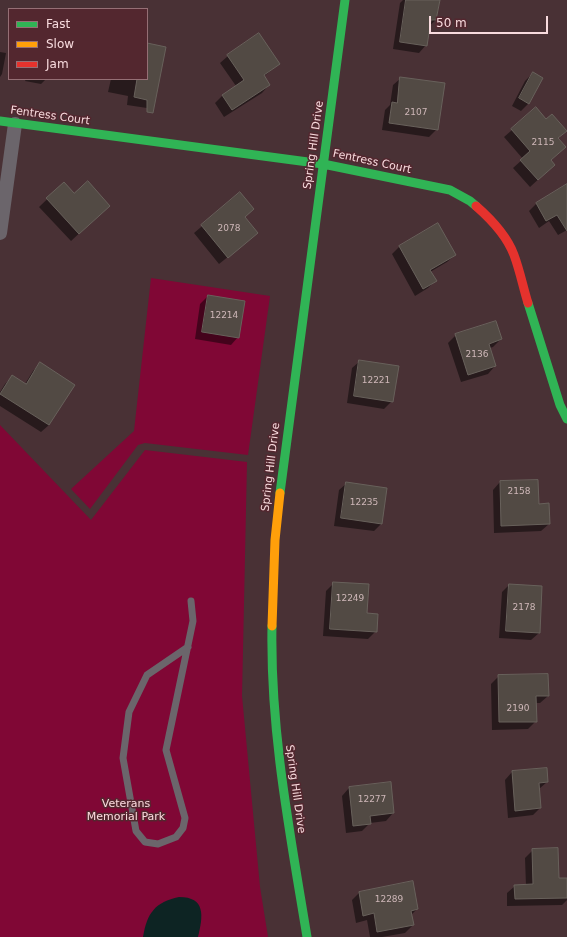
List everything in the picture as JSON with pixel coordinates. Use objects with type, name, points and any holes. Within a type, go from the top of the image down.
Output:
[{"type":"main road","name":"Spring Hill Drive","points":[[307,937],[280,778],[274,714],[271,645],[272,597],[277,515],[345,0]]},
{"type":"main road","name":"Fentress Court","points":[[0,121],[323,164],[450,190],[470,201],[488,216],[503,234],[514,254],[523,288],[560,405],[567,419]]},
{"type":"street","points":[[0,232],[16,124]]},
{"type":"lane","points":[[188,647],[147,675],[129,712],[123,758],[136,830],[145,842],[158,844],[176,837],[183,828],[185,818],[166,750],[188,647],[193,621],[191,601]]},
{"type":"green space","points":[[151,278],[270,296],[248,455],[145,443],[138,445],[90,509],[71,489],[134,431]]},
{"type":"green space","name":"Veterans Memorial Park","points":[[0,425],[91,520],[145,450],[247,462],[242,696],[260,887],[268,937],[0,937]]},
{"type":"water","points":[[179,897],[194,900],[198,904],[201,922],[198,937],[143,937],[147,921],[154,910],[164,902]]},
{"type":"building","points":[[406,0],[440,0],[436,20],[431,20],[427,46],[400,42]]},
{"type":"building","points":[[259,33],[280,64],[264,75],[270,85],[232,110],[222,95],[244,80],[227,55]]},
{"type":"building","points":[[148,43],[166,47],[153,113],[147,112],[147,100],[134,97],[137,80],[148,80]]},
{"type":"building","points":[[533,72],[543,78],[529,104],[519,98]]},
{"type":"building","points":[[400,77],[445,83],[438,130],[389,123],[392,102],[397,103]]},
{"type":"building","points":[[536,107],[546,119],[552,114],[567,131],[558,138],[566,147],[551,160],[555,165],[538,180],[520,160],[530,151],[511,129]]},
{"type":"building","points":[[88,181],[110,206],[79,234],[46,198],[64,182],[74,193]]},
{"type":"building","points":[[567,184],[567,231],[557,215],[546,221],[536,203]]},
{"type":"building","points":[[240,192],[254,209],[245,217],[258,233],[228,258],[201,225]]},
{"type":"building","points":[[438,223],[456,255],[430,270],[437,281],[423,289],[399,246]]},
{"type":"building","points":[[208,295],[245,301],[239,338],[202,332]]},
{"type":"building","points":[[496,321],[502,339],[489,344],[496,366],[468,375],[455,334]]},
{"type":"building","points":[[359,360],[399,366],[393,402],[354,396]]},
{"type":"building","points":[[40,362],[75,385],[49,425],[0,394],[12,375],[26,384]]},
{"type":"building","points":[[538,480],[539,504],[549,503],[550,524],[501,526],[500,481]]},
{"type":"building","points":[[346,482],[387,488],[382,524],[341,518]]},
{"type":"building","points":[[333,582],[369,584],[367,613],[378,614],[377,632],[330,629]]},
{"type":"building","points":[[509,584],[542,586],[540,633],[506,631]]},
{"type":"building","points":[[548,674],[549,696],[536,696],[537,722],[499,722],[498,675]]},
{"type":"building","points":[[547,768],[548,782],[539,783],[541,808],[515,811],[512,771]]},
{"type":"building","points":[[391,782],[394,813],[370,816],[371,824],[353,826],[349,787]]},
{"type":"building","points":[[558,848],[559,878],[567,878],[567,898],[515,899],[514,885],[533,884],[532,849]]},
{"type":"building","points":[[413,881],[418,909],[411,911],[414,925],[377,932],[374,913],[363,916],[359,892]]},
{"type":"traffic: fast","points":[[280,493],[345,0]]},
{"type":"traffic: fast","points":[[0,121],[323,164],[450,190],[476,206]]},
{"type":"traffic: fast","points":[[528,303],[560,405],[567,419]]},
{"type":"traffic: fast","points":[[272,626],[274,704],[282,782],[307,937]]},
{"type":"traffic: slow","points":[[272,626],[275,540],[280,493]]},
{"type":"traffic: jam","points":[[476,206],[488,217],[511,248],[528,303]]}]
